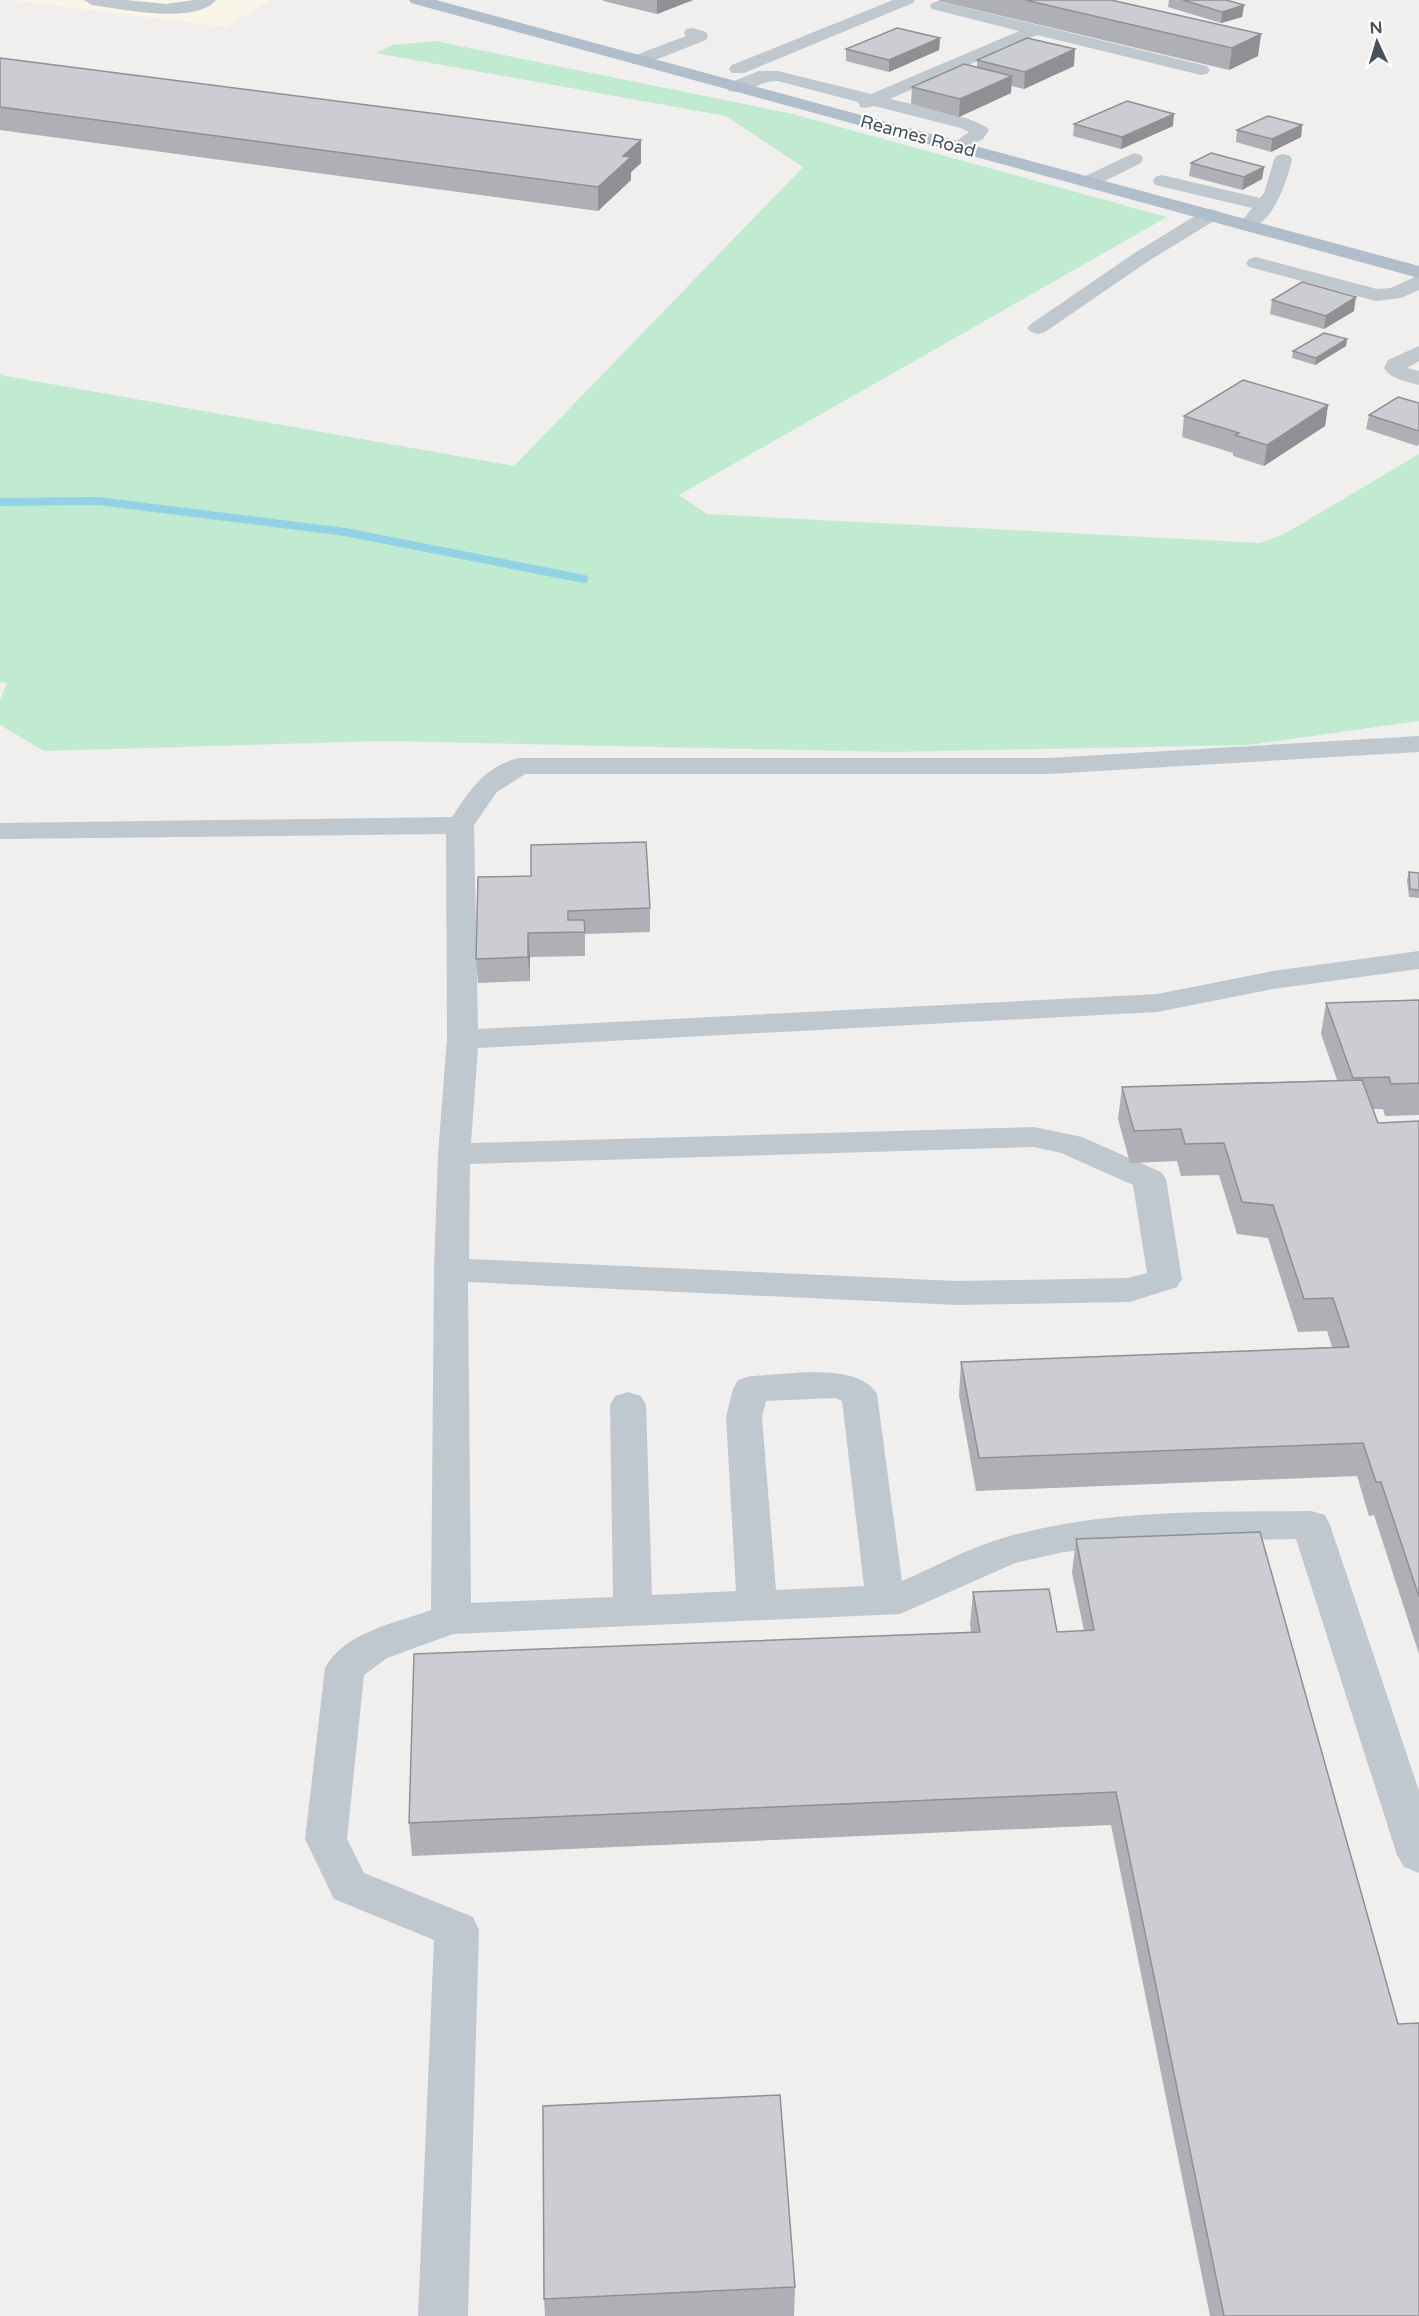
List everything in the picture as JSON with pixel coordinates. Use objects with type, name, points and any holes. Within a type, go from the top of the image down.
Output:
[{"type":"main road","name":"Reames Road","points":[[417,0],[1419,272]]},
{"type":"lane","points":[[92,0],[170,9],[194,8],[208,0]]},
{"type":"lane","points":[[712,80],[907,0]]},
{"type":"lane","points":[[938,6],[1200,70]]},
{"type":"lane","points":[[837,115],[1035,30]]},
{"type":"lane","points":[[639,60],[700,36],[692,33]]},
{"type":"lane","points":[[735,87],[765,75],[778,76],[966,124],[980,130],[977,135],[957,147]]},
{"type":"lane","points":[[1088,182],[1134,159]]},
{"type":"lane","points":[[1248,225],[1273,194],[1283,160]]},
{"type":"lane","points":[[1162,181],[1264,205]]},
{"type":"lane","points":[[1038,328],[1140,258],[1210,215]]},
{"type":"lane","points":[[1256,263],[1376,296],[1388,297],[1399,294],[1419,281]]},
{"type":"lane","points":[[1419,352],[1396,365],[1395,368],[1399,372],[1419,378]]},
{"type":"lane","points":[[451,1619],[451,1270],[454,1154],[462,1039],[460,825],[487,786],[519,766],[1048,766],[1419,744]]},
{"type":"lane","points":[[0,831],[460,825]]},
{"type":"lane","points":[[462,1039],[1157,1003],[1273,980],[1419,960]]},
{"type":"lane","points":[[451,1270],[957,1293],[1130,1290],[1165,1279],[1149,1179],[1070,1144],[1034,1137],[454,1154]]},
{"type":"lane","points":[[758,1605],[744,1417],[751,1389],[839,1384],[859,1394],[885,1599]]},
{"type":"lane","points":[[628,1405],[633,1610]]},
{"type":"lane","points":[[443,2316],[458,1930],[349,1886],[326,1839],[345,1668],[373,1647],[451,1619],[900,1599],[1006,1551],[1064,1538],[1171,1527],[1311,1526],[1419,1855]]},
{"type":"shaded area","points":[[9,0],[270,0],[226,27]]},
{"type":"green space","points":[[435,41],[793,114],[1167,217],[679,495],[707,514],[1260,543],[1286,533],[1419,454],[1419,721],[1248,745],[893,752],[384,741],[44,751],[0,725],[0,700],[7,683],[0,682],[0,375],[514,466],[803,167],[726,116],[375,53],[393,45]]},
{"type":"building","points":[[1025,0],[1111,0],[1261,34],[1232,48]]},
{"type":"building","points":[[1183,0],[1226,0],[1244,5],[1222,12]]},
{"type":"building","points":[[897,28],[940,38],[889,60],[846,49]]},
{"type":"building","points":[[1027,38],[1075,49],[1025,72],[977,60]]},
{"type":"building","points":[[0,58],[641,140],[623,156],[631,157],[598,187],[0,107]]},
{"type":"building","points":[[964,64],[1012,76],[960,99],[912,87]]},
{"type":"building","points":[[1127,101],[1174,114],[1122,137],[1074,124]]},
{"type":"building","points":[[1268,116],[1302,125],[1272,139],[1237,130]]},
{"type":"building","points":[[1211,153],[1264,167],[1244,177],[1191,163]]},
{"type":"building","points":[[1302,282],[1356,297],[1326,316],[1272,300]]},
{"type":"building","points":[[1324,333],[1347,339],[1316,358],[1293,351]]},
{"type":"building","points":[[1243,380],[1328,405],[1267,445],[1235,435],[1239,433],[1184,416]]},
{"type":"building","points":[[1398,397],[1419,403],[1419,431],[1369,415]]},
{"type":"building","points":[[646,842],[650,908],[568,911],[568,920],[584,920],[585,932],[528,933],[528,957],[476,959],[478,877],[531,876],[531,845]]},
{"type":"building","points":[[1409,872],[1419,873],[1419,890],[1410,889]]},
{"type":"building","points":[[1419,1000],[1419,1083],[1391,1084],[1389,1077],[1353,1078],[1326,1003]]},
{"type":"building","points":[[1362,1080],[1378,1123],[1419,1121],[1419,1597],[1381,1482],[1376,1482],[1363,1443],[979,1458],[961,1362],[1349,1347],[1333,1298],[1304,1299],[1273,1205],[1242,1202],[1224,1143],[1185,1144],[1181,1129],[1134,1131],[1122,1087]]},
{"type":"building","points":[[1260,1532],[1398,2024],[1419,2023],[1419,2316],[1224,2316],[1116,1792],[409,1823],[414,1654],[980,1632],[973,1592],[1049,1589],[1057,1632],[1094,1630],[1076,1539]]},
{"type":"building","points":[[780,2095],[795,2287],[544,2299],[543,2106]]},
{"type":"waterway","points":[[0,502],[98,501],[345,532],[584,579]]}]
